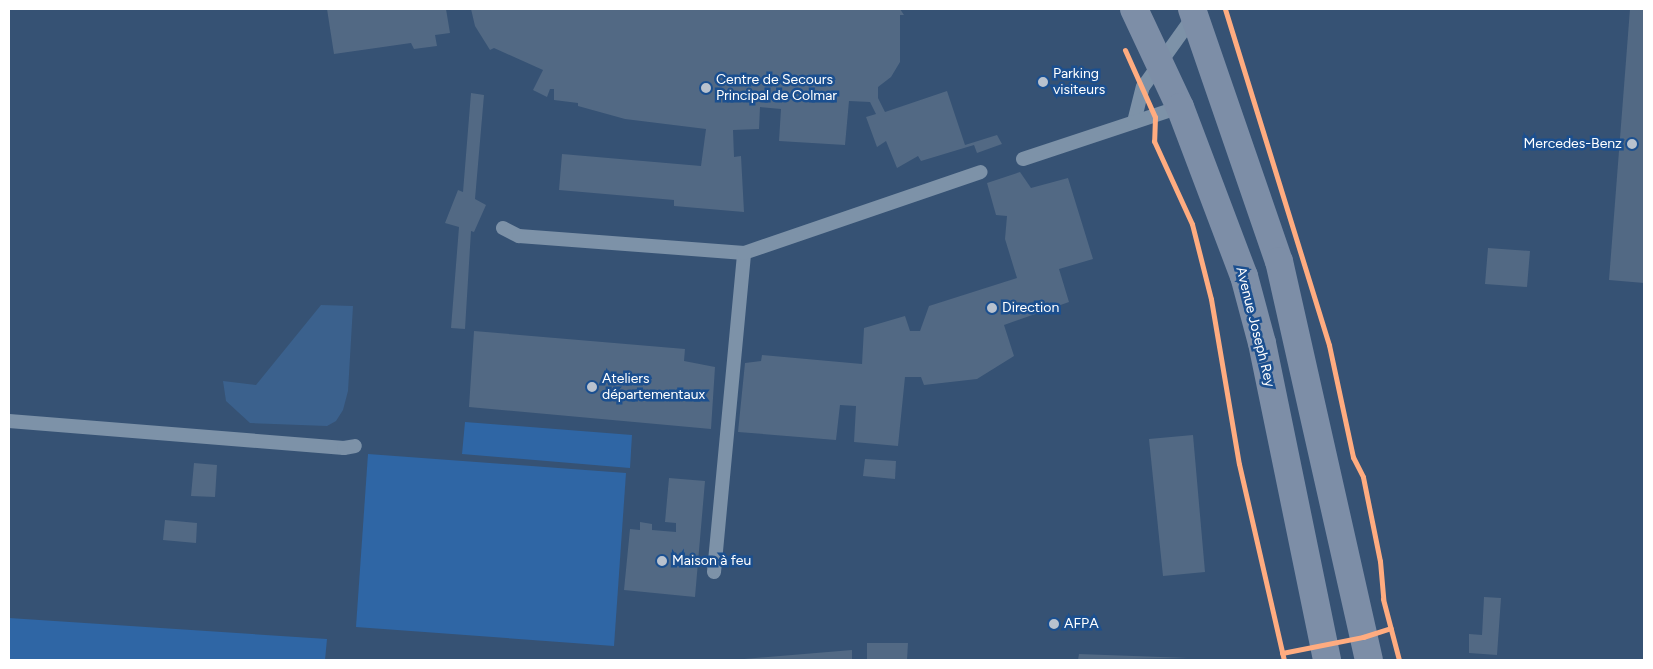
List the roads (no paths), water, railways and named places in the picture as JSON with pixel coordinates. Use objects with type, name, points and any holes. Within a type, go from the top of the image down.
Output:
[{"type":"main road","name":"Avenue Joseph Rey","points":[[1134,9],[1158,64],[1180,107],[1244,276],[1260,333],[1327,660]]},
{"type":"main road","points":[[1192,13],[1279,262],[1369,660]]},
{"type":"lane","points":[[1134,122],[1143,87],[1192,13]]},
{"type":"lane","points":[[1023,159],[1180,107]]},
{"type":"lane","points":[[503,228],[519,236],[744,253],[981,172]]},
{"type":"lane","points":[[714,572],[744,253]]},
{"type":"lane","points":[[9,421],[344,448],[355,446]]},
{"type":"place","name":"Parking visiteurs","points":[[1043,82]]},
{"type":"place","name":"Centre de Secours Principal de Colmar","points":[[706,88]]},
{"type":"place","name":"Mercedes-Benz","points":[[1632,144]]},
{"type":"place","name":"Direction","points":[[992,308]]},
{"type":"place","name":"Ateliers départementaux","points":[[592,387]]},
{"type":"place","name":"Maison à feu","points":[[662,561]]},
{"type":"place","name":"AFPA","points":[[1054,624]]}]
